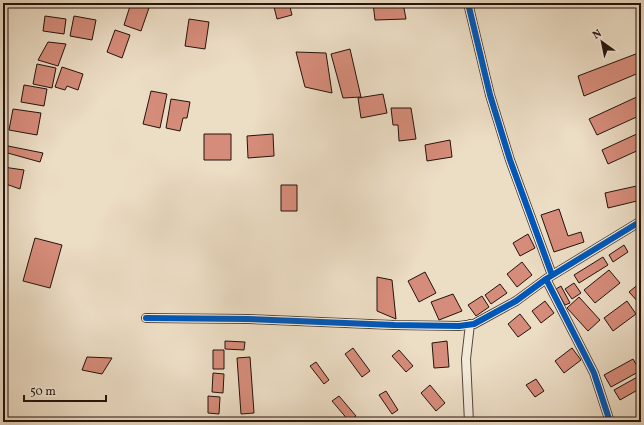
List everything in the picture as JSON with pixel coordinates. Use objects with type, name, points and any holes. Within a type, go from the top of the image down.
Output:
[{"type":"street","points":[[468,3],[490,95],[549,277],[594,373],[610,422]]},
{"type":"street","points":[[146,318],[248,319],[394,325],[470,324],[490,316],[549,277],[641,221]]},
{"type":"street","points":[[470,324],[466,359],[470,422]]},
{"type":"building","points":[[131,3],[150,5],[141,31],[124,25]]},
{"type":"building","points":[[273,3],[289,3],[292,15],[277,19]]},
{"type":"building","points":[[373,3],[403,3],[406,19],[375,20]]},
{"type":"building","points":[[45,16],[66,19],[64,34],[43,31]]},
{"type":"building","points":[[74,16],[96,20],[92,40],[70,36]]},
{"type":"building","points":[[189,19],[209,22],[205,49],[185,46]]},
{"type":"building","points":[[115,30],[130,35],[122,58],[107,52]]},
{"type":"building","points":[[48,42],[66,44],[58,66],[38,60]]},
{"type":"building","points":[[350,49],[361,97],[343,98],[331,54]]},
{"type":"building","points":[[296,52],[326,53],[332,93],[305,87]]},
{"type":"building","points":[[641,52],[641,72],[584,96],[578,76]]},
{"type":"building","points":[[37,64],[56,68],[52,88],[33,84]]},
{"type":"building","points":[[62,67],[83,74],[78,90],[67,86],[65,90],[55,87]]},
{"type":"building","points":[[24,85],[47,89],[44,106],[21,102]]},
{"type":"building","points":[[151,91],[167,94],[160,128],[143,124]]},
{"type":"building","points":[[383,94],[387,113],[361,118],[358,98]]},
{"type":"building","points":[[641,95],[641,115],[597,135],[589,119]]},
{"type":"building","points":[[171,99],[190,102],[187,118],[183,118],[180,131],[166,128]]},
{"type":"building","points":[[391,108],[411,108],[416,139],[399,141],[398,125],[393,125]]},
{"type":"building","points":[[13,109],[41,113],[37,135],[9,130]]},
{"type":"building","points":[[641,132],[641,149],[608,164],[602,150]]},
{"type":"building","points":[[204,134],[231,134],[231,160],[204,160]]},
{"type":"building","points":[[273,134],[274,156],[248,158],[247,136]]},
{"type":"building","points":[[450,140],[452,157],[427,161],[425,145]]},
{"type":"building","points":[[3,145],[43,153],[40,162],[4,152],[3,155]]},
{"type":"building","points":[[3,167],[24,170],[20,189],[3,183]]},
{"type":"building","points":[[281,185],[297,185],[297,211],[281,211]]},
{"type":"building","points":[[641,185],[641,200],[608,208],[605,193]]},
{"type":"building","points":[[559,209],[568,236],[581,232],[584,242],[554,252],[541,215]]},
{"type":"building","points":[[528,234],[535,248],[520,256],[513,243]]},
{"type":"building","points":[[35,238],[62,245],[50,288],[23,281]]},
{"type":"building","points":[[624,245],[628,252],[613,262],[609,255]]},
{"type":"building","points":[[603,257],[608,265],[579,283],[574,275]]},
{"type":"building","points":[[522,262],[532,275],[517,287],[507,274]]},
{"type":"building","points":[[609,270],[620,283],[595,303],[584,290]]},
{"type":"building","points":[[425,272],[436,293],[419,302],[408,281]]},
{"type":"building","points":[[377,277],[392,280],[396,319],[377,311]]},
{"type":"building","points":[[641,282],[641,305],[629,292]]},
{"type":"building","points":[[574,283],[581,293],[572,299],[565,289]]},
{"type":"building","points":[[500,284],[507,293],[491,304],[485,295]]},
{"type":"building","points":[[561,286],[570,303],[565,305],[556,289]]},
{"type":"building","points":[[453,294],[462,311],[439,320],[431,302]]},
{"type":"building","points":[[482,296],[489,307],[476,316],[468,305]]},
{"type":"building","points":[[579,297],[600,320],[588,331],[567,308]]},
{"type":"building","points":[[545,301],[554,313],[541,323],[532,311]]},
{"type":"building","points":[[627,301],[636,314],[613,331],[604,318]]},
{"type":"building","points":[[520,314],[531,328],[518,337],[508,324]]},
{"type":"building","points":[[225,341],[245,342],[244,350],[225,349]]},
{"type":"building","points":[[447,341],[449,367],[434,368],[432,343]]},
{"type":"building","points":[[353,348],[370,371],[362,377],[345,354]]},
{"type":"building","points":[[572,348],[581,360],[564,373],[555,361]]},
{"type":"building","points":[[213,350],[224,350],[224,369],[213,369]]},
{"type":"building","points":[[399,350],[413,366],[406,372],[392,356]]},
{"type":"building","points":[[87,357],[112,358],[102,374],[82,370]]},
{"type":"building","points":[[250,357],[254,413],[241,414],[237,358]]},
{"type":"building","points":[[633,359],[640,371],[611,387],[604,375]]},
{"type":"building","points":[[316,362],[329,380],[324,384],[310,366]]},
{"type":"building","points":[[213,373],[224,374],[223,393],[212,392]]},
{"type":"building","points":[[641,375],[641,388],[620,400],[614,390]]},
{"type":"building","points":[[536,379],[544,391],[535,397],[526,385]]},
{"type":"building","points":[[430,385],[445,403],[436,411],[421,393]]},
{"type":"building","points":[[386,391],[398,410],[392,414],[379,395]]},
{"type":"building","points":[[208,396],[220,397],[219,414],[208,413]]},
{"type":"building","points":[[339,396],[356,416],[349,421],[332,401]]},
{"type":"cycle path","points":[[468,3],[490,95],[510,160],[552,275]]},
{"type":"cycle path","points":[[146,318],[248,319],[394,325],[459,326],[474,324],[516,301],[546,279],[641,221]]},
{"type":"cycle path","points":[[546,279],[594,373],[610,422]]}]
